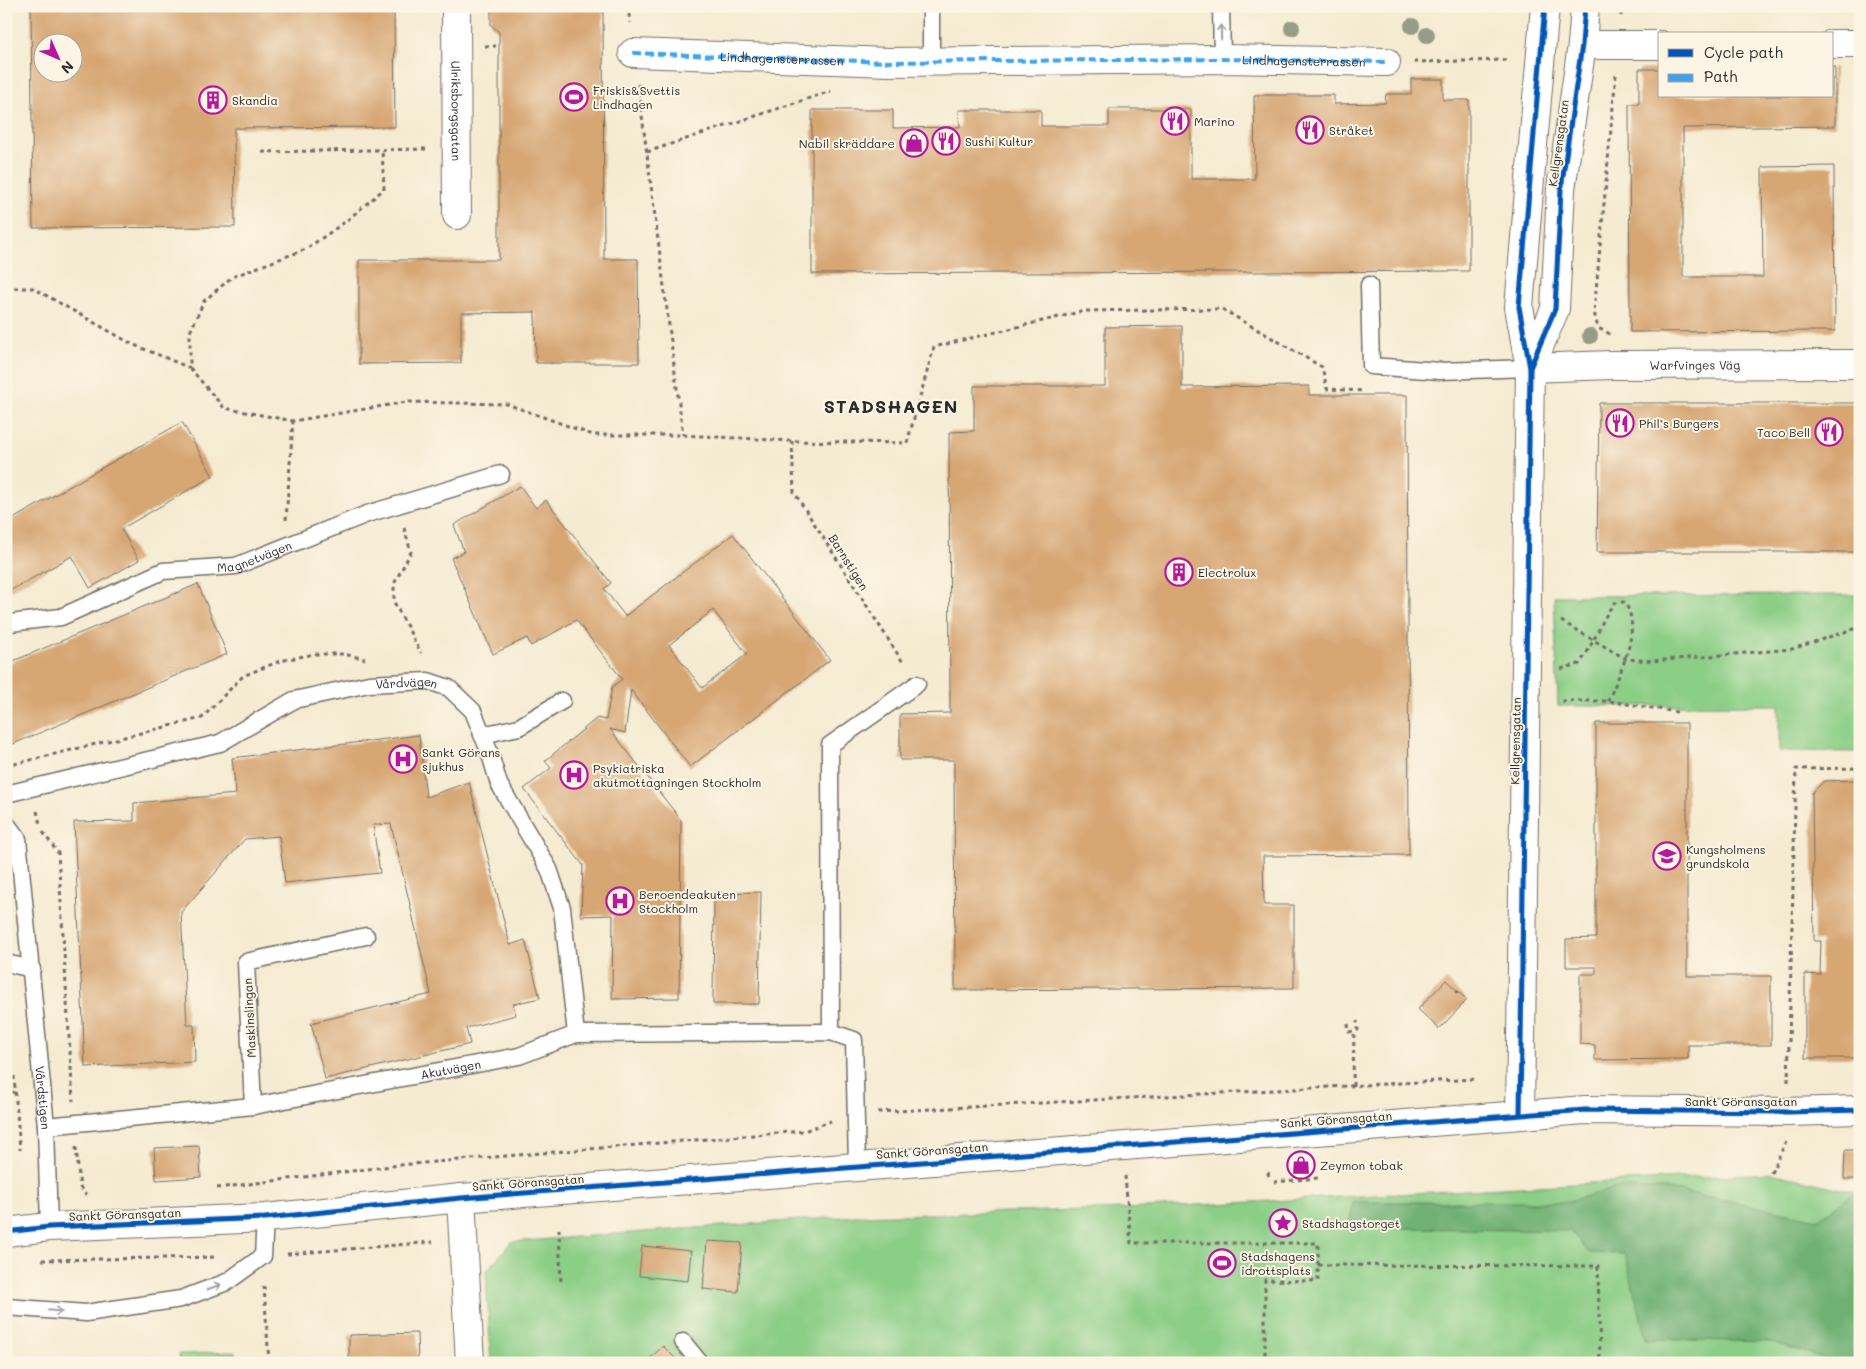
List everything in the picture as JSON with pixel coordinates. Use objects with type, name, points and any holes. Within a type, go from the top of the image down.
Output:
[{"type":"street","name":"Ulriksborgsgatan","points":[[456,6],[457,215]]},
{"type":"street","name":"Kellgrensgatan","points":[[1520,1115],[1530,368],[1519,306],[1545,6]]},
{"type":"street","name":"Kellgrensgatan","points":[[1530,368],[1555,309],[1562,189],[1582,45],[1585,6]]},
{"type":"street","points":[[1834,44],[1860,44]]},
{"type":"street","points":[[1582,45],[1658,45]]},
{"type":"street","name":"Lindhagensterrassen","points":[[634,53],[889,62],[1222,58],[1386,62]]},
{"type":"street","name":"Warfvinges Väg","points":[[1530,368],[1612,365],[1860,364]]},
{"type":"street","name":"Sankt Göransgatan","points":[[6,1232],[49,1227],[265,1218],[461,1198],[857,1165],[1585,1110],[1787,1112],[1860,1110]]},
{"type":"street","points":[[461,1198],[470,1363]]},
{"type":"lane","points":[[931,6],[931,60]]},
{"type":"lane","points":[[1221,6],[1222,58]]},
{"type":"lane","points":[[1369,285],[1371,366],[1440,371],[1530,368]]},
{"type":"lane","name":"Magnetvägen","points":[[6,625],[61,617],[164,571],[236,566],[367,514],[501,474]]},
{"type":"lane","name":"Vårdvägen","points":[[6,794],[220,742],[294,700],[369,684],[428,681],[449,688],[473,711],[499,784],[549,870],[562,908],[576,1034]]},
{"type":"lane","points":[[832,1032],[830,745],[917,684]]},
{"type":"lane","points":[[482,735],[519,727],[562,701]]},
{"type":"lane","name":"Vårdstigen","points":[[6,823],[18,840],[32,969],[46,1126],[49,1227]]},
{"type":"lane","name":"Maskinslingan","points":[[253,1106],[246,962],[366,936]]},
{"type":"lane","points":[[6,964],[32,969]]},
{"type":"lane","name":"Akutvägen","points":[[46,1126],[253,1106],[520,1056],[576,1034],[832,1032],[854,1040],[856,1113]]},
{"type":"lane","points":[[856,1113],[857,1165]]},
{"type":"lane","points":[[6,1307],[86,1314],[181,1300],[228,1282],[263,1256],[265,1218]]},
{"type":"lane","points":[[683,1342],[700,1363]]},
{"type":"path","points":[[1434,62],[1518,60]]},
{"type":"path","points":[[1613,335],[1598,328],[1594,312],[1616,70]]},
{"type":"path","points":[[647,152],[833,91]]},
{"type":"path","points":[[641,104],[683,435]]},
{"type":"path","points":[[262,152],[457,149]]},
{"type":"path","points":[[190,368],[190,332],[204,301],[232,277],[306,250],[384,189],[382,150]]},
{"type":"path","points":[[1860,282],[1860,337]]},
{"type":"path","points":[[6,288],[33,288],[132,344],[190,368],[224,408],[293,421],[407,402],[507,404],[593,435],[683,435],[792,441],[907,443],[934,346],[1084,311],[1222,309],[1322,367],[1327,389],[1363,391]]},
{"type":"path","points":[[284,547],[293,421]]},
{"type":"path","points":[[411,552],[394,584],[394,602],[420,653],[428,681]]},
{"type":"path","points":[[1561,669],[1579,664],[1594,641],[1604,617],[1614,603],[1624,602],[1629,608],[1631,616],[1631,636],[1626,658],[1608,701]]},
{"type":"path","points":[[1561,621],[1626,658],[1653,661],[1792,649],[1860,627]]},
{"type":"path","points":[[413,656],[420,653]]},
{"type":"path","points":[[6,766],[202,718],[243,676],[280,661],[314,654],[344,654],[372,660]]},
{"type":"path","points":[[1562,701],[1608,701],[1677,712]]},
{"type":"path","points":[[28,761],[38,819],[43,832],[58,853],[80,1187],[85,1195],[95,1195]]},
{"type":"path","points":[[1788,1082],[1796,769],[1860,768]]},
{"type":"path","points":[[1348,1024],[1349,1032],[1358,1030],[1357,1021]]},
{"type":"path","points":[[1353,1086],[1354,1031]]},
{"type":"path","points":[[210,1188],[400,1165],[804,1131],[856,1113],[1474,1078]]},
{"type":"path","points":[[6,1086],[15,1093],[21,1160]]},
{"type":"path","points":[[6,1092],[15,1093]]},
{"type":"path","points":[[1771,1174],[1786,1141]]},
{"type":"path","points":[[1268,1172],[1270,1180]]},
{"type":"path","points":[[1274,1182],[1318,1178]]},
{"type":"path","points":[[1126,1190],[1131,1243],[1318,1243],[1318,1281],[1265,1280],[1265,1363]]},
{"type":"path","points":[[559,1229],[561,1283]]},
{"type":"path","points":[[1318,1265],[1598,1266],[1600,1363]]},
{"type":"path","points":[[264,1286],[269,1363]]},
{"type":"green space","points":[[1860,595],[1860,752],[1779,751],[1779,705],[1558,706],[1554,596]]},
{"type":"green space","name":"Stadshagens idrottsplats","points":[[1771,1173],[1855,1192],[1860,1203],[1860,1363],[491,1363],[486,1272],[511,1242],[855,1216],[1127,1209]]},
{"type":"green space","points":[[1616,1188],[1670,1189],[1818,1219],[1855,1192],[1860,1192],[1860,1363],[1839,1363],[1772,1342],[1646,1339],[1625,1254],[1589,1253],[1571,1231],[1349,1227],[1353,1202],[1566,1202]]},
{"type":"green space","points":[[235,1352],[236,1363],[180,1363],[179,1354]]},
{"type":"building","name":"Skandia","points":[[31,6],[394,6],[395,127],[234,128],[235,227],[33,228]]},
{"type":"building","points":[[491,6],[603,6],[604,259],[638,259],[639,363],[536,363],[535,312],[461,313],[461,363],[359,364],[359,260],[499,260],[499,32],[491,25]]},
{"type":"building","points":[[1835,67],[1835,126],[1683,128],[1683,277],[1763,277],[1762,167],[1834,166],[1835,331],[1630,332],[1629,104],[1639,104],[1639,69],[1658,69],[1658,98],[1834,98]]},
{"type":"building","points":[[1411,79],[1443,79],[1443,100],[1469,100],[1469,271],[812,274],[812,110],[893,110],[893,128],[960,127],[959,110],[1041,110],[1041,126],[1109,126],[1109,109],[1191,109],[1191,179],[1255,179],[1254,95],[1334,95],[1334,104],[1385,103],[1386,94],[1411,94]]},
{"type":"building","name":"Electrolux","points":[[1182,326],[1182,387],[1309,386],[1309,395],[1407,395],[1409,855],[1263,856],[1264,905],[1294,905],[1294,988],[955,990],[954,760],[900,760],[900,714],[950,713],[949,432],[974,431],[974,386],[1105,386],[1105,327]]},
{"type":"building","points":[[1599,403],[1860,403],[1860,552],[1597,552]]},
{"type":"building","points":[[182,422],[213,476],[121,529],[139,560],[90,588],[72,556],[6,593],[6,523]]},
{"type":"building","points":[[520,486],[536,508],[546,500],[611,583],[604,589],[625,616],[733,534],[830,660],[690,767],[631,690],[625,733],[610,729],[681,820],[679,998],[612,999],[613,915],[581,916],[583,865],[524,789],[551,768],[545,761],[597,718],[606,720],[612,687],[622,679],[576,620],[531,646],[527,638],[493,654],[451,558],[464,552],[454,525]],"holes":[[[713,610],[747,654],[702,688],[669,645]]]},
{"type":"building","points":[[198,584],[227,654],[6,747],[6,664]]},
{"type":"building","points":[[1596,723],[1687,723],[1687,976],[1771,976],[1771,1045],[1688,1045],[1688,1059],[1595,1060],[1595,1045],[1580,1044],[1580,974],[1596,974],[1596,967],[1566,967],[1566,939],[1596,938]]},
{"type":"building","points":[[419,735],[426,797],[469,782],[510,945],[525,940],[540,998],[513,1004],[516,1015],[466,1028],[470,1044],[325,1079],[311,1023],[431,994],[391,824],[373,825],[380,873],[285,883],[279,836],[245,839],[181,912],[187,1025],[194,1025],[195,1062],[85,1067],[74,822],[134,821],[134,803],[236,794],[232,758]]},
{"type":"building","points":[[1860,780],[1860,1058],[1805,1058],[1805,974],[1820,975],[1821,941],[1814,941],[1812,793],[1824,781]]},
{"type":"building","points":[[761,892],[759,1004],[713,1004],[714,893]]},
{"type":"building","points":[[1446,980],[1467,1000],[1439,1029],[1418,1009]]},
{"type":"building","points":[[199,1146],[201,1177],[156,1180],[154,1148]]},
{"type":"building","points":[[1845,1150],[1860,1150],[1860,1179],[1844,1179]]},
{"type":"building","points":[[707,1241],[742,1243],[738,1292],[703,1289]]},
{"type":"building","points":[[642,1246],[691,1251],[688,1281],[639,1276]]},
{"type":"building","points":[[417,1333],[418,1363],[349,1363],[349,1335]]},
{"type":"building","points":[[663,1346],[680,1363],[645,1363]]},
{"type":"marked path","points":[[633,53],[889,62],[1222,59],[1386,62]]},
{"type":"cycle path","points":[[1520,1115],[1530,368],[1519,307],[1545,6]]},
{"type":"cycle path","points":[[1530,368],[1555,309],[1561,189],[1582,45],[1585,6]]},
{"type":"cycle path","points":[[6,1232],[49,1227],[265,1218],[461,1198],[1585,1110],[1787,1112],[1860,1110]]},
{"type":"place","name":"Friskis&Svettis Lindhagen","points":[[574,97]]},
{"type":"place","name":"Skandia","points":[[213,100]]},
{"type":"place","name":"Marino","points":[[1175,121]]},
{"type":"place","name":"Stråket","points":[[1310,130]]},
{"type":"place","name":"Sushi Kultur","points":[[946,141]]},
{"type":"place","name":"Nabil skräddare","points":[[914,143]]},
{"type":"place","name":"Phil’s Burgers","points":[[1620,423]]},
{"type":"place","name":"Taco Bell","points":[[1829,432]]},
{"type":"place","name":"Electrolux","points":[[1179,572]]},
{"type":"place","name":"Sankt Görans sjukhus","points":[[403,759]]},
{"type":"place","name":"Psykiatriska akutmottagningen Stockholm","points":[[574,775]]},
{"type":"place","name":"Kungsholmens grundskola","points":[[1667,856]]},
{"type":"place","name":"Beroendeakuten Stockholm","points":[[620,901]]},
{"type":"place","name":"Zeymon tobak","points":[[1301,1165]]},
{"type":"place","name":"Stadshagstorget","points":[[1283,1223]]},
{"type":"place","name":"Stadshagens idrottsplats","points":[[1222,1263]]},
{"type":"district","name":"STADSHAGEN","points":[[891,406]]}]
